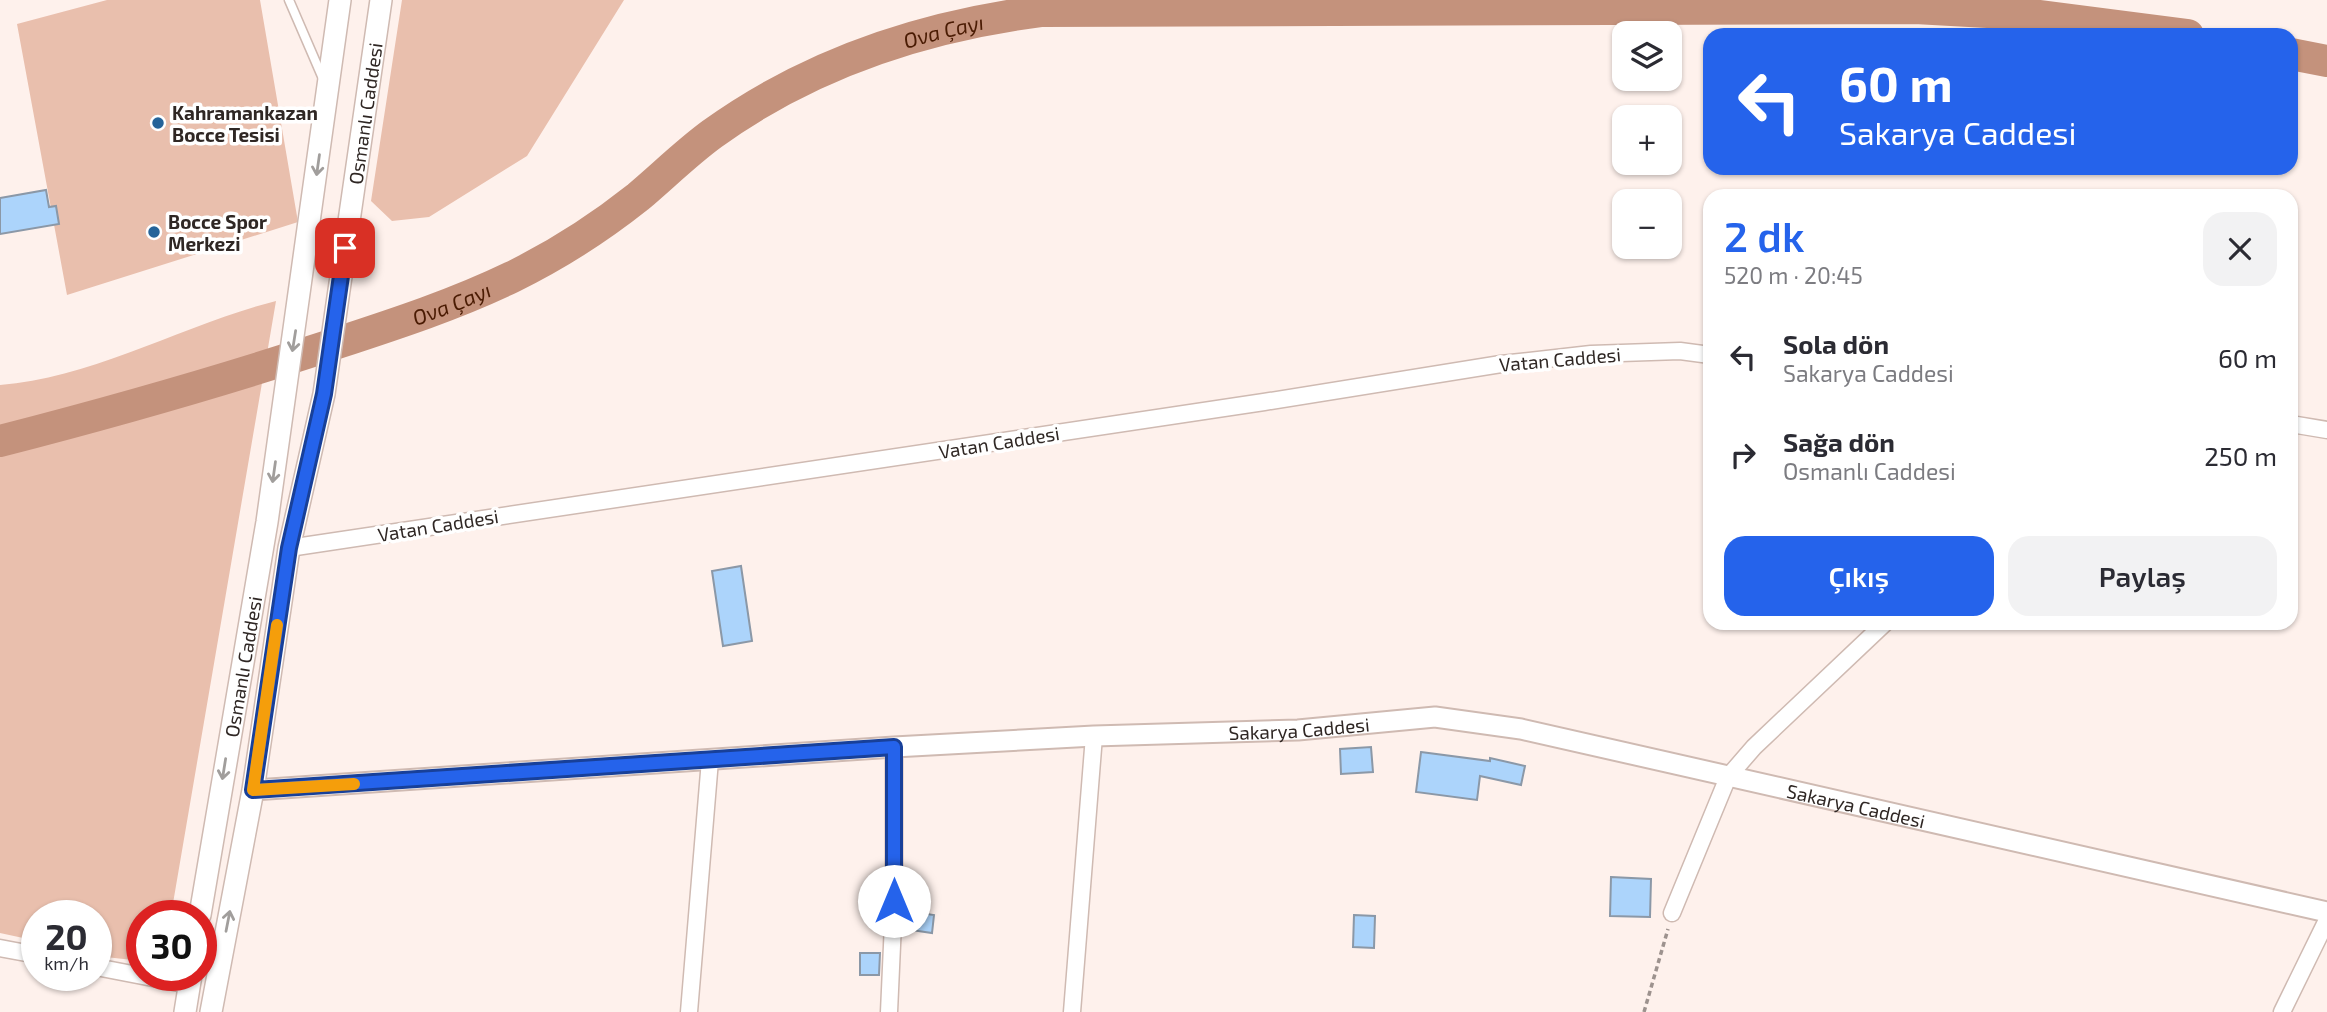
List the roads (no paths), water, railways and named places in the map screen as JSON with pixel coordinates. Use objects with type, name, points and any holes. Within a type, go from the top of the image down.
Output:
[{"type":"main road","name":"Osmanlı Caddesi","points":[[202,900],[284,405],[341,0]]},
{"type":"main road","name":"Osmanlı Caddesi","points":[[211,1012],[253,790],[289,548],[324,394],[381,0]]},
{"type":"main road","points":[[185,1012],[188,991]]},
{"type":"street","name":"Vatan Caddesi","points":[[289,548],[1501,364],[1591,354],[1680,351],[1703,354]]},
{"type":"street","points":[[2298,425],[2327,430]]},
{"type":"street","points":[[1672,913],[1728,776],[1754,747],[1878,630]]},
{"type":"street","name":"Sakarya Caddesi","points":[[253,790],[894,747],[1094,736],[1298,730],[1435,717],[1521,729],[2327,912]]},
{"type":"street","points":[[1072,1012],[1094,736]]},
{"type":"street","points":[[889,1012],[894,901],[894,747]]},
{"type":"street","points":[[689,1012],[710,760]]},
{"type":"street","points":[[2282,1012],[2327,920]]},
{"type":"street","points":[[0,948],[21,952]]},
{"type":"lane","points":[[289,0],[328,92]]},
{"type":"waterway","name":"Ova Çayı","points":[[0,441],[244,373],[466,297],[529,269],[577,240],[638,197],[712,134],[788,87],[828,68],[911,38],[998,18],[1042,11],[1915,8],[2024,14],[2133,28]]},
{"type":"waterway","name":"Ova Çayı","points":[[2298,55],[2327,61]]},
{"type":"place","name":"Kahramankazan Bocce Tesisi","points":[[158,123]]},
{"type":"place","name":"Bocce Spor Merkezi","points":[[154,232]]}]
